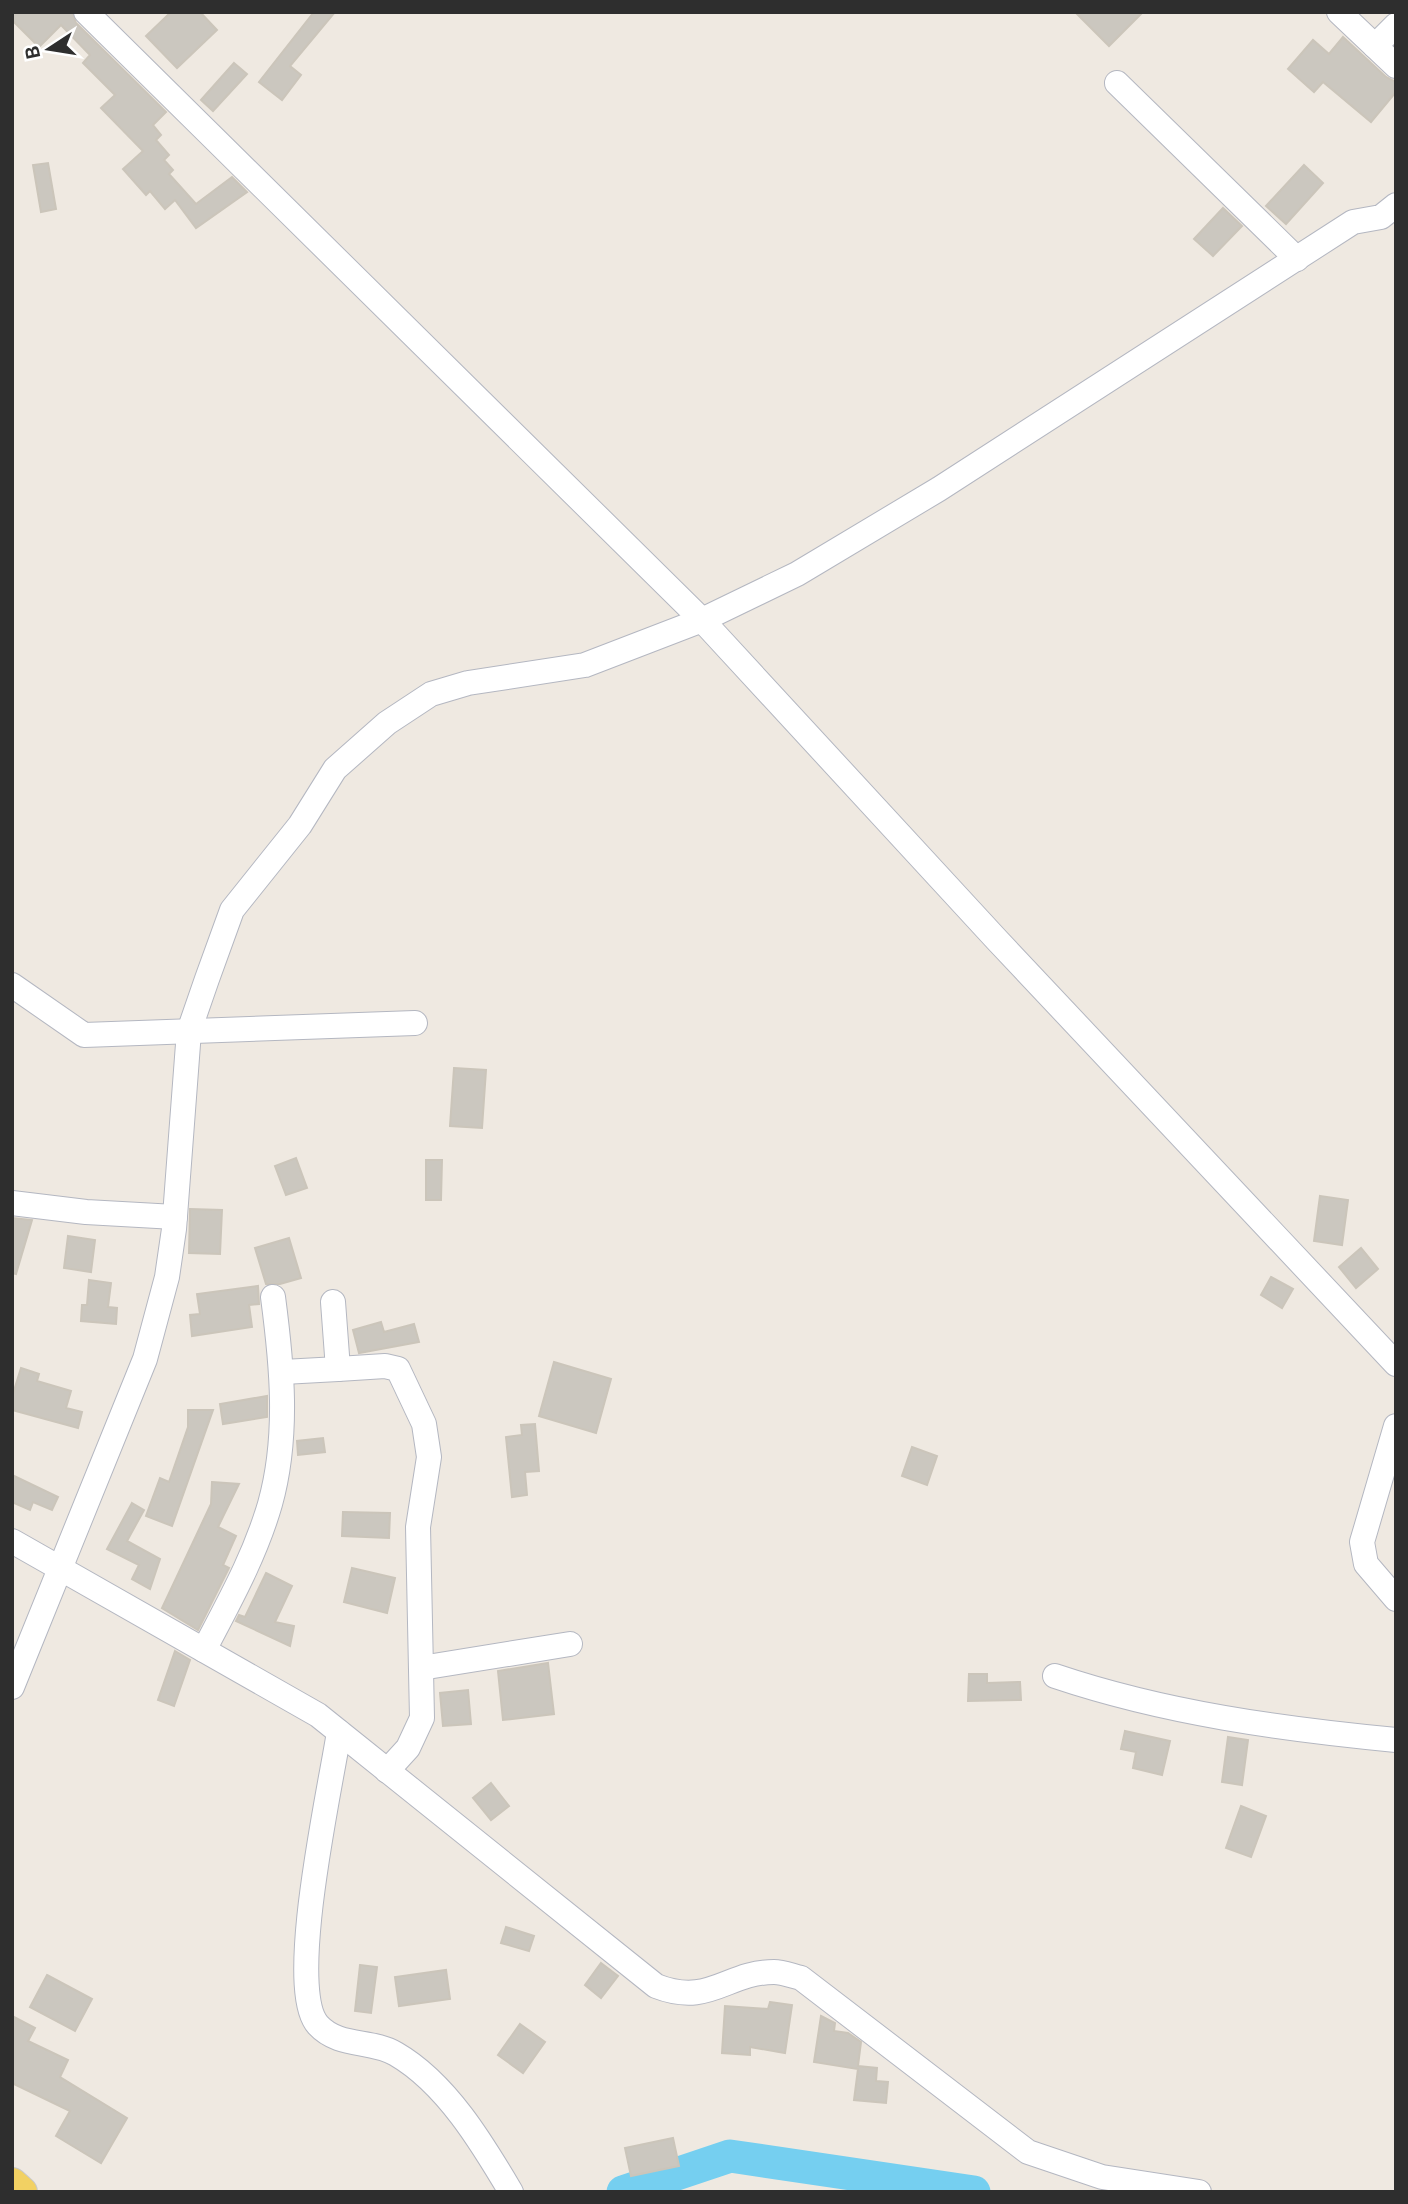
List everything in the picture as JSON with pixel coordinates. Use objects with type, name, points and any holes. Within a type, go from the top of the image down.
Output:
[{"type":"main road","points":[[12,2183],[22,2192]]},
{"type":"street","points":[[86,12],[702,620],[997,940],[1396,1364]]},
{"type":"street","points":[[1339,12],[1396,66]]},
{"type":"street","points":[[1375,46],[1396,25]]},
{"type":"street","points":[[1117,83],[1297,258]]},
{"type":"street","points":[[12,1688],[145,1359],[167,1277],[175,1217],[189,1031],[232,910],[300,825],[335,769],[387,723],[431,694],[468,683],[585,665],[702,620],[797,574],[939,489],[1353,222],[1381,217],[1396,205]]},
{"type":"street","points":[[12,985],[84,1035],[415,1023]]},
{"type":"street","points":[[12,1203],[86,1212],[175,1217]]},
{"type":"street","points":[[204,1650],[246,1570],[270,1503],[280,1447],[283,1372],[273,1297]]},
{"type":"street","points":[[332,1302],[338,1369]]},
{"type":"street","points":[[283,1372],[385,1366],[398,1369],[424,1424],[429,1457],[418,1527],[422,1718],[408,1748],[387,1771]]},
{"type":"street","points":[[1396,1426],[1362,1542],[1366,1564],[1396,1599]]},
{"type":"street","points":[[12,1541],[318,1715],[656,1986],[678,1995],[701,1993],[757,1974],[776,1972],[801,1978],[1028,2152],[1102,2177],[1199,2192]]},
{"type":"street","points":[[421,1668],[569,1644]]},
{"type":"street","points":[[1055,1676],[1122,1698],[1298,1731],[1396,1740]]},
{"type":"street","points":[[339,1732],[316,1868],[306,1980],[308,2010],[319,2026],[335,2038],[377,2045],[420,2070],[450,2102],[511,2192]]},
{"type":"building","points":[[12,12],[72,12],[76,23],[166,112],[153,125],[161,135],[156,140],[169,155],[164,160],[173,170],[169,174],[196,204],[232,177],[247,192],[196,228],[175,200],[165,209],[150,191],[146,195],[123,169],[143,151],[101,108],[115,95],[83,63],[90,55],[61,25],[39,47],[12,20]]},
{"type":"building","points":[[171,12],[200,12],[217,30],[177,68],[146,36]]},
{"type":"building","points":[[314,12],[335,12],[290,66],[301,75],[282,100],[259,82]]},
{"type":"building","points":[[1075,12],[1143,12],[1109,46]]},
{"type":"building","points":[[1343,37],[1386,77],[1396,82],[1396,92],[1371,122],[1323,82],[1314,92],[1288,69],[1313,40],[1329,54]]},
{"type":"building","points":[[234,63],[247,74],[213,111],[201,100]]},
{"type":"building","points":[[48,163],[56,209],[41,212],[33,165]]},
{"type":"building","points":[[1304,165],[1323,183],[1286,224],[1266,206]]},
{"type":"building","points":[[1223,208],[1242,226],[1213,256],[1194,239]]},
{"type":"building","points":[[454,1068],[486,1070],[482,1128],[450,1126]]},
{"type":"building","points":[[296,1158],[307,1188],[286,1195],[275,1166]]},
{"type":"building","points":[[426,1160],[442,1160],[441,1200],[426,1200]]},
{"type":"building","points":[[1320,1196],[1348,1200],[1342,1245],[1314,1241]]},
{"type":"building","points":[[190,1209],[222,1210],[220,1254],[189,1253]]},
{"type":"building","points":[[12,1218],[32,1220],[16,1274],[12,1273]]},
{"type":"building","points":[[68,1236],[95,1240],[91,1272],[64,1268]]},
{"type":"building","points":[[289,1238],[301,1278],[280,1284],[266,1284],[255,1248]]},
{"type":"building","points":[[1361,1248],[1378,1269],[1356,1288],[1339,1267]]},
{"type":"building","points":[[1271,1277],[1293,1289],[1282,1308],[1261,1295]]},
{"type":"building","points":[[89,1280],[111,1283],[108,1307],[117,1308],[116,1324],[81,1321],[82,1305],[87,1305]]},
{"type":"building","points":[[258,1286],[259,1304],[249,1305],[252,1327],[192,1336],[190,1315],[200,1314],[197,1294]]},
{"type":"building","points":[[381,1322],[384,1332],[414,1324],[419,1342],[359,1353],[353,1330]]},
{"type":"building","points":[[554,1362],[611,1379],[596,1433],[539,1416]]},
{"type":"building","points":[[21,1368],[39,1374],[37,1381],[71,1391],[66,1408],[82,1412],[78,1428],[12,1410],[12,1397]]},
{"type":"building","points":[[267,1396],[267,1417],[223,1424],[220,1404]]},
{"type":"building","points":[[188,1410],[213,1410],[172,1526],[146,1516],[160,1478],[169,1482],[188,1427]]},
{"type":"building","points":[[535,1424],[539,1471],[525,1472],[527,1495],[512,1497],[506,1437],[522,1435],[521,1425]]},
{"type":"building","points":[[323,1438],[325,1452],[298,1455],[297,1441]]},
{"type":"building","points":[[912,1447],[937,1456],[927,1485],[902,1476]]},
{"type":"building","points":[[12,1475],[58,1497],[52,1510],[33,1502],[30,1510],[12,1502]]},
{"type":"building","points":[[212,1482],[239,1484],[218,1527],[236,1536],[223,1565],[229,1568],[198,1630],[162,1608],[211,1504]]},
{"type":"building","points":[[132,1503],[144,1510],[127,1541],[160,1559],[150,1589],[132,1579],[139,1565],[107,1549]]},
{"type":"building","points":[[343,1512],[390,1513],[389,1538],[342,1536]]},
{"type":"building","points":[[352,1568],[395,1578],[387,1613],[344,1602]]},
{"type":"building","points":[[266,1573],[292,1586],[275,1622],[294,1626],[290,1646],[236,1621],[239,1615],[245,1617]]},
{"type":"building","points":[[175,1651],[190,1660],[174,1706],[158,1700]]},
{"type":"building","points":[[548,1663],[554,1714],[503,1720],[498,1671]]},
{"type":"building","points":[[969,1674],[987,1674],[987,1683],[1020,1682],[1021,1700],[968,1701]]},
{"type":"building","points":[[468,1690],[471,1724],[443,1726],[440,1693]]},
{"type":"building","points":[[1125,1731],[1170,1741],[1162,1775],[1133,1768],[1136,1752],[1121,1749]]},
{"type":"building","points":[[1228,1737],[1248,1740],[1242,1785],[1222,1782]]},
{"type":"building","points":[[491,1783],[509,1806],[491,1820],[473,1798]]},
{"type":"building","points":[[1241,1806],[1266,1816],[1251,1857],[1226,1848]]},
{"type":"building","points":[[506,1927],[534,1936],[529,1951],[501,1943]]},
{"type":"building","points":[[601,1963],[618,1976],[601,1998],[585,1985]]},
{"type":"building","points":[[360,1965],[377,1967],[371,2013],[355,2011]]},
{"type":"building","points":[[446,1970],[450,1999],[399,2006],[395,1977]]},
{"type":"building","points":[[47,1975],[92,1999],[75,2031],[30,2007]]},
{"type":"building","points":[[770,2002],[792,2005],[785,2053],[750,2047],[750,2055],[722,2053],[725,2006],[768,2009]]},
{"type":"building","points":[[12,2016],[35,2028],[28,2041],[68,2060],[60,2077],[127,2118],[101,2163],[56,2136],[70,2111],[12,2083]]},
{"type":"building","points":[[821,2016],[835,2023],[834,2031],[848,2033],[861,2042],[858,2066],[877,2068],[876,2081],[888,2082],[886,2103],[854,2100],[858,2069],[814,2062]]},
{"type":"building","points":[[520,2024],[545,2042],[523,2073],[498,2055]]},
{"type":"building","points":[[673,2138],[679,2166],[631,2176],[625,2148]]},
{"type":"waterway","points":[[623,2192],[730,2156],[974,2192]]}]
